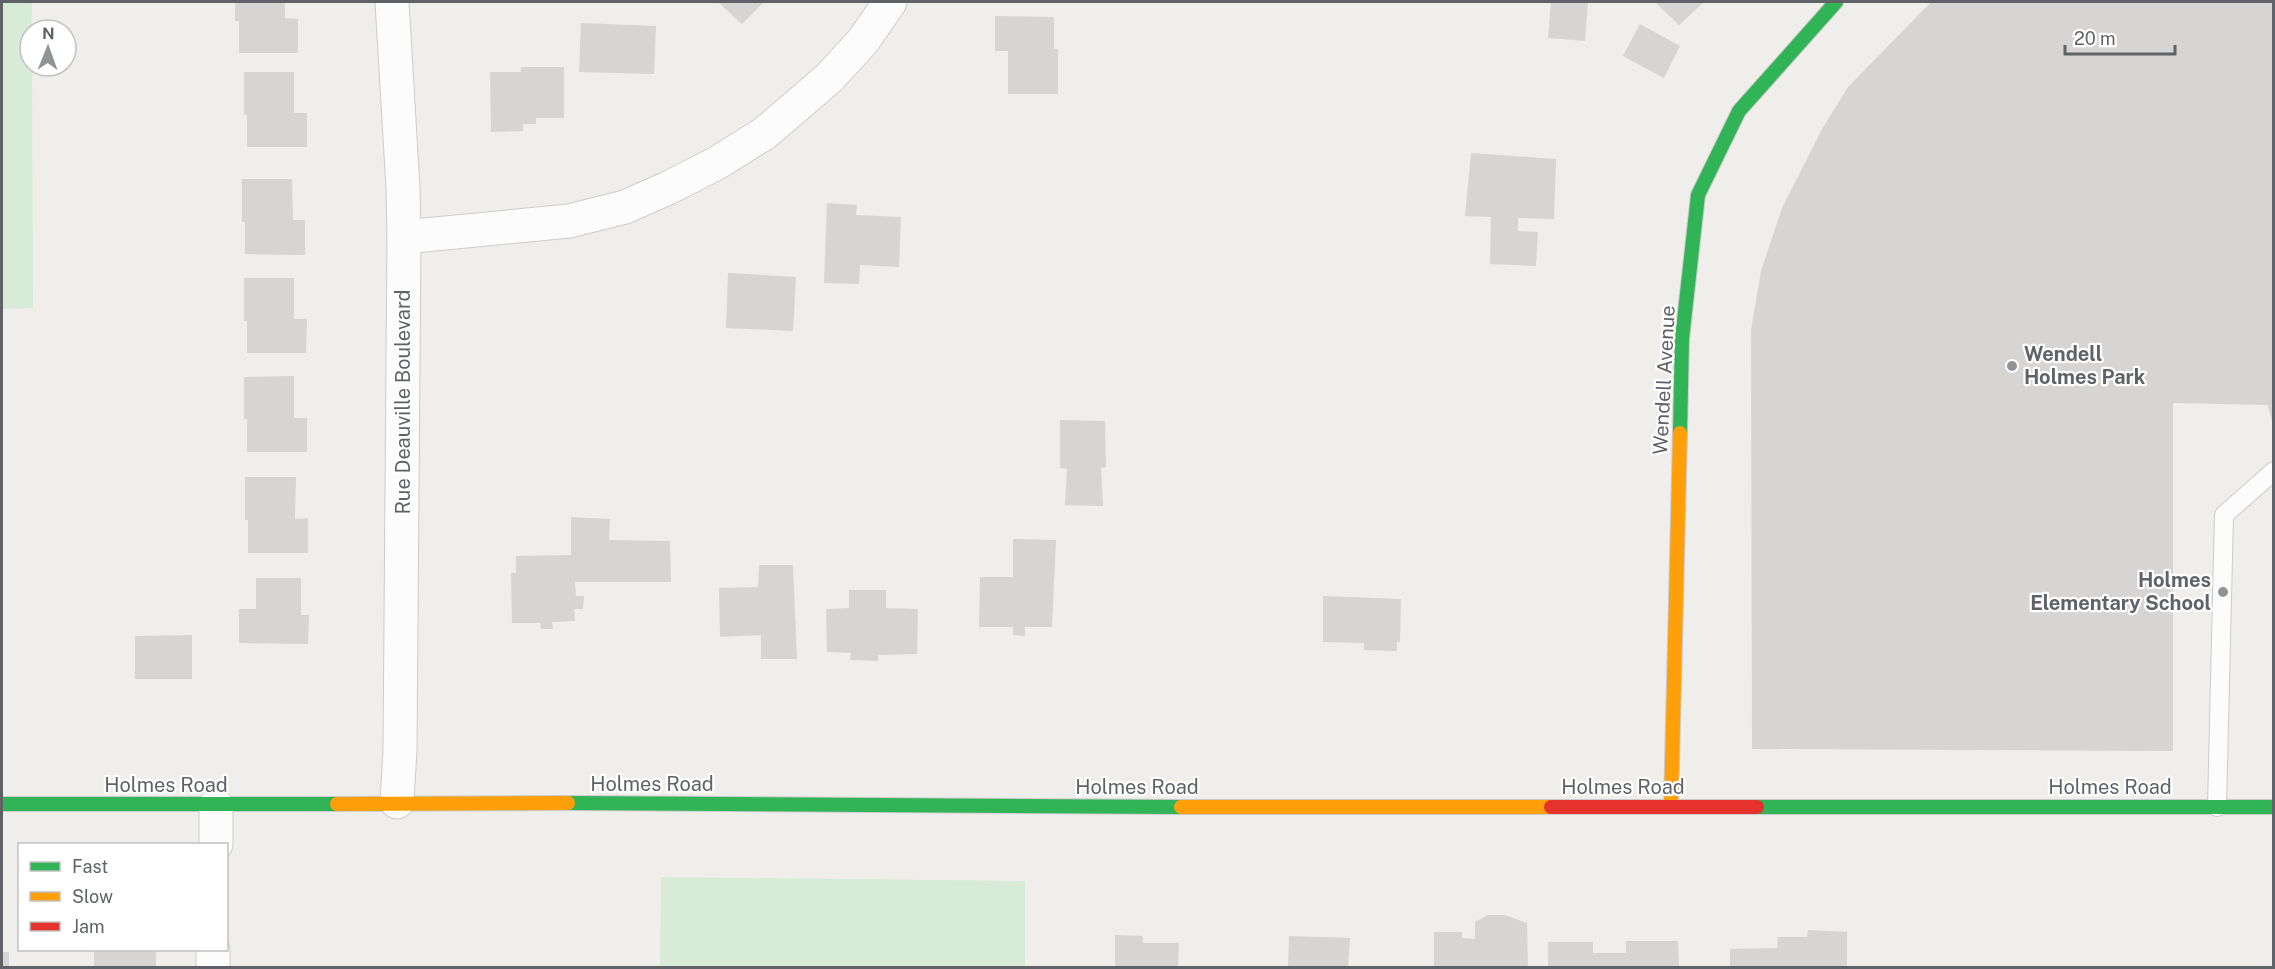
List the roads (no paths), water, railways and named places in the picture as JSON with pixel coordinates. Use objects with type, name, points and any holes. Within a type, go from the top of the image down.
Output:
[{"type":"main road","name":"Wendell Avenue","points":[[1671,806],[1682,339],[1698,195],[1739,111],[1836,2]]},
{"type":"main road","name":"Holmes Road","points":[[2,804],[216,805],[397,802],[1067,807],[2274,807]]},
{"type":"street","name":"Rue Deauville Boulevard","points":[[392,2],[404,237],[400,749],[397,802]]},
{"type":"street","points":[[404,237],[569,221],[625,207],[669,188],[717,164],[765,133],[830,78],[863,41],[890,2]]},
{"type":"street","points":[[216,805],[216,843]]},
{"type":"street","points":[[213,951],[213,968]]},
{"type":"lane","points":[[2217,807],[2224,515],[2274,471]]},
{"type":"place","name":"Wendell Holmes Park","points":[[2012,366]]},
{"type":"place","name":"Holmes Elementary School","points":[[2223,592]]}]
